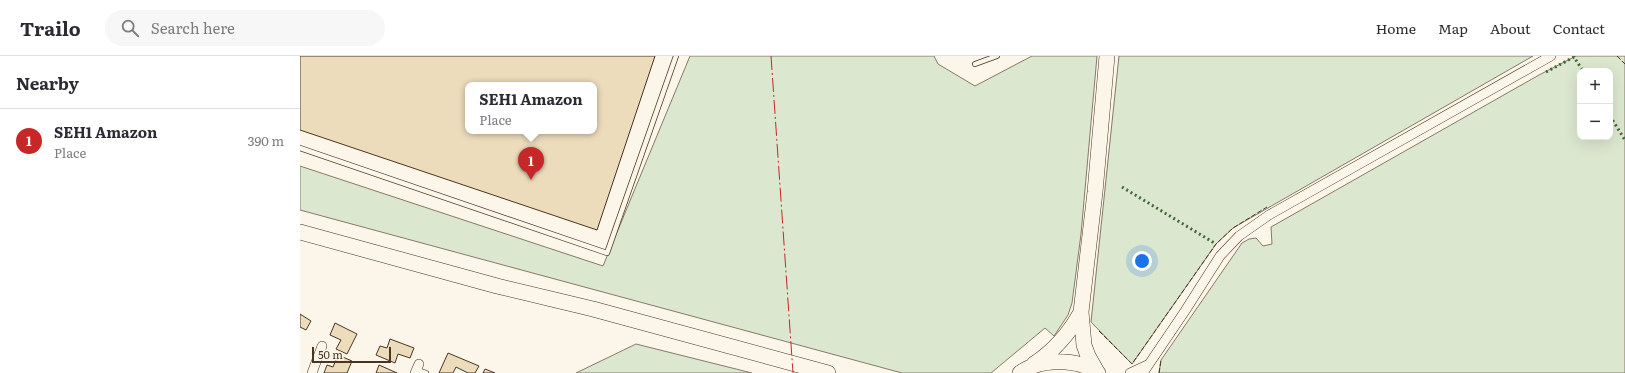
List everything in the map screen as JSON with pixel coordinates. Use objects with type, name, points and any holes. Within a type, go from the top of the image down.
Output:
[{"type":"main road","points":[[1098,372],[1088,356],[1084,345],[1081,312],[1095,192],[1107,56]]},
{"type":"main road","points":[[300,232],[490,284],[593,309],[828,373]]},
{"type":"main road","points":[[1022,371],[1047,356],[1055,348],[1070,330],[1081,312]]},
{"type":"main road","points":[[1022,371],[1058,361],[1082,365],[1098,372]]},
{"type":"street","points":[[1130,373],[1145,369],[1185,311],[1220,256],[1239,236],[1269,215],[1551,56]]},
{"type":"street","points":[[312,373],[322,346]]},
{"type":"lane","points":[[300,148],[606,253],[676,56]]},
{"type":"lane","points":[[974,64],[997,56]]},
{"type":"lane","points":[[417,369],[426,373]]},
{"type":"green space","points":[[690,56],[934,56],[938,64],[975,86],[1032,56],[1097,56],[1081,234],[1072,303],[1068,315],[1054,336],[1045,328],[991,373],[902,373],[300,210],[300,166],[603,266]]},
{"type":"green space","points":[[1119,56],[1533,56],[1233,228],[1216,244],[1132,364],[1091,322]]},
{"type":"green space","points":[[1576,56],[1625,56],[1625,373],[1159,373],[1161,360],[1242,243],[1249,239],[1256,238],[1263,246],[1272,244],[1271,227],[1539,75]]},
{"type":"green space","points":[[636,344],[752,373],[576,373]]},
{"type":"building","points":[[300,56],[655,56],[597,230],[300,130]]},
{"type":"building","points":[[300,314],[311,321],[306,330],[300,327]]},
{"type":"building","points":[[335,323],[357,334],[347,354],[336,349],[341,340],[330,335]]},
{"type":"building","points":[[390,339],[414,348],[410,358],[398,354],[395,363],[376,355],[380,346],[387,348]]},
{"type":"building","points":[[448,353],[479,366],[475,373],[468,373],[456,367],[453,373],[439,373]]},
{"type":"building","points":[[338,355],[352,361],[347,373],[324,373],[327,365],[333,367]]},
{"type":"building","points":[[379,365],[397,373],[376,373]]},
{"type":"building","points":[[485,369],[495,373],[483,373]]},
{"type":"hedge","points":[[1546,72],[1574,57],[1581,68]]},
{"type":"hedge","points":[[1613,121],[1625,140]]},
{"type":"hedge","points":[[1122,187],[1216,244]]},
{"type":"fence","points":[[1617,56],[1625,64]]},
{"type":"fence","points":[[1099,331],[1132,364],[1216,244],[1233,228],[1267,207]]},
{"type":"fence","points":[[1159,373],[1161,360]]},
{"type":"power","points":[[771,56],[793,373]]},
{"type":"place","name":"SEH1 Amazon","points":[[531,180]]}]
